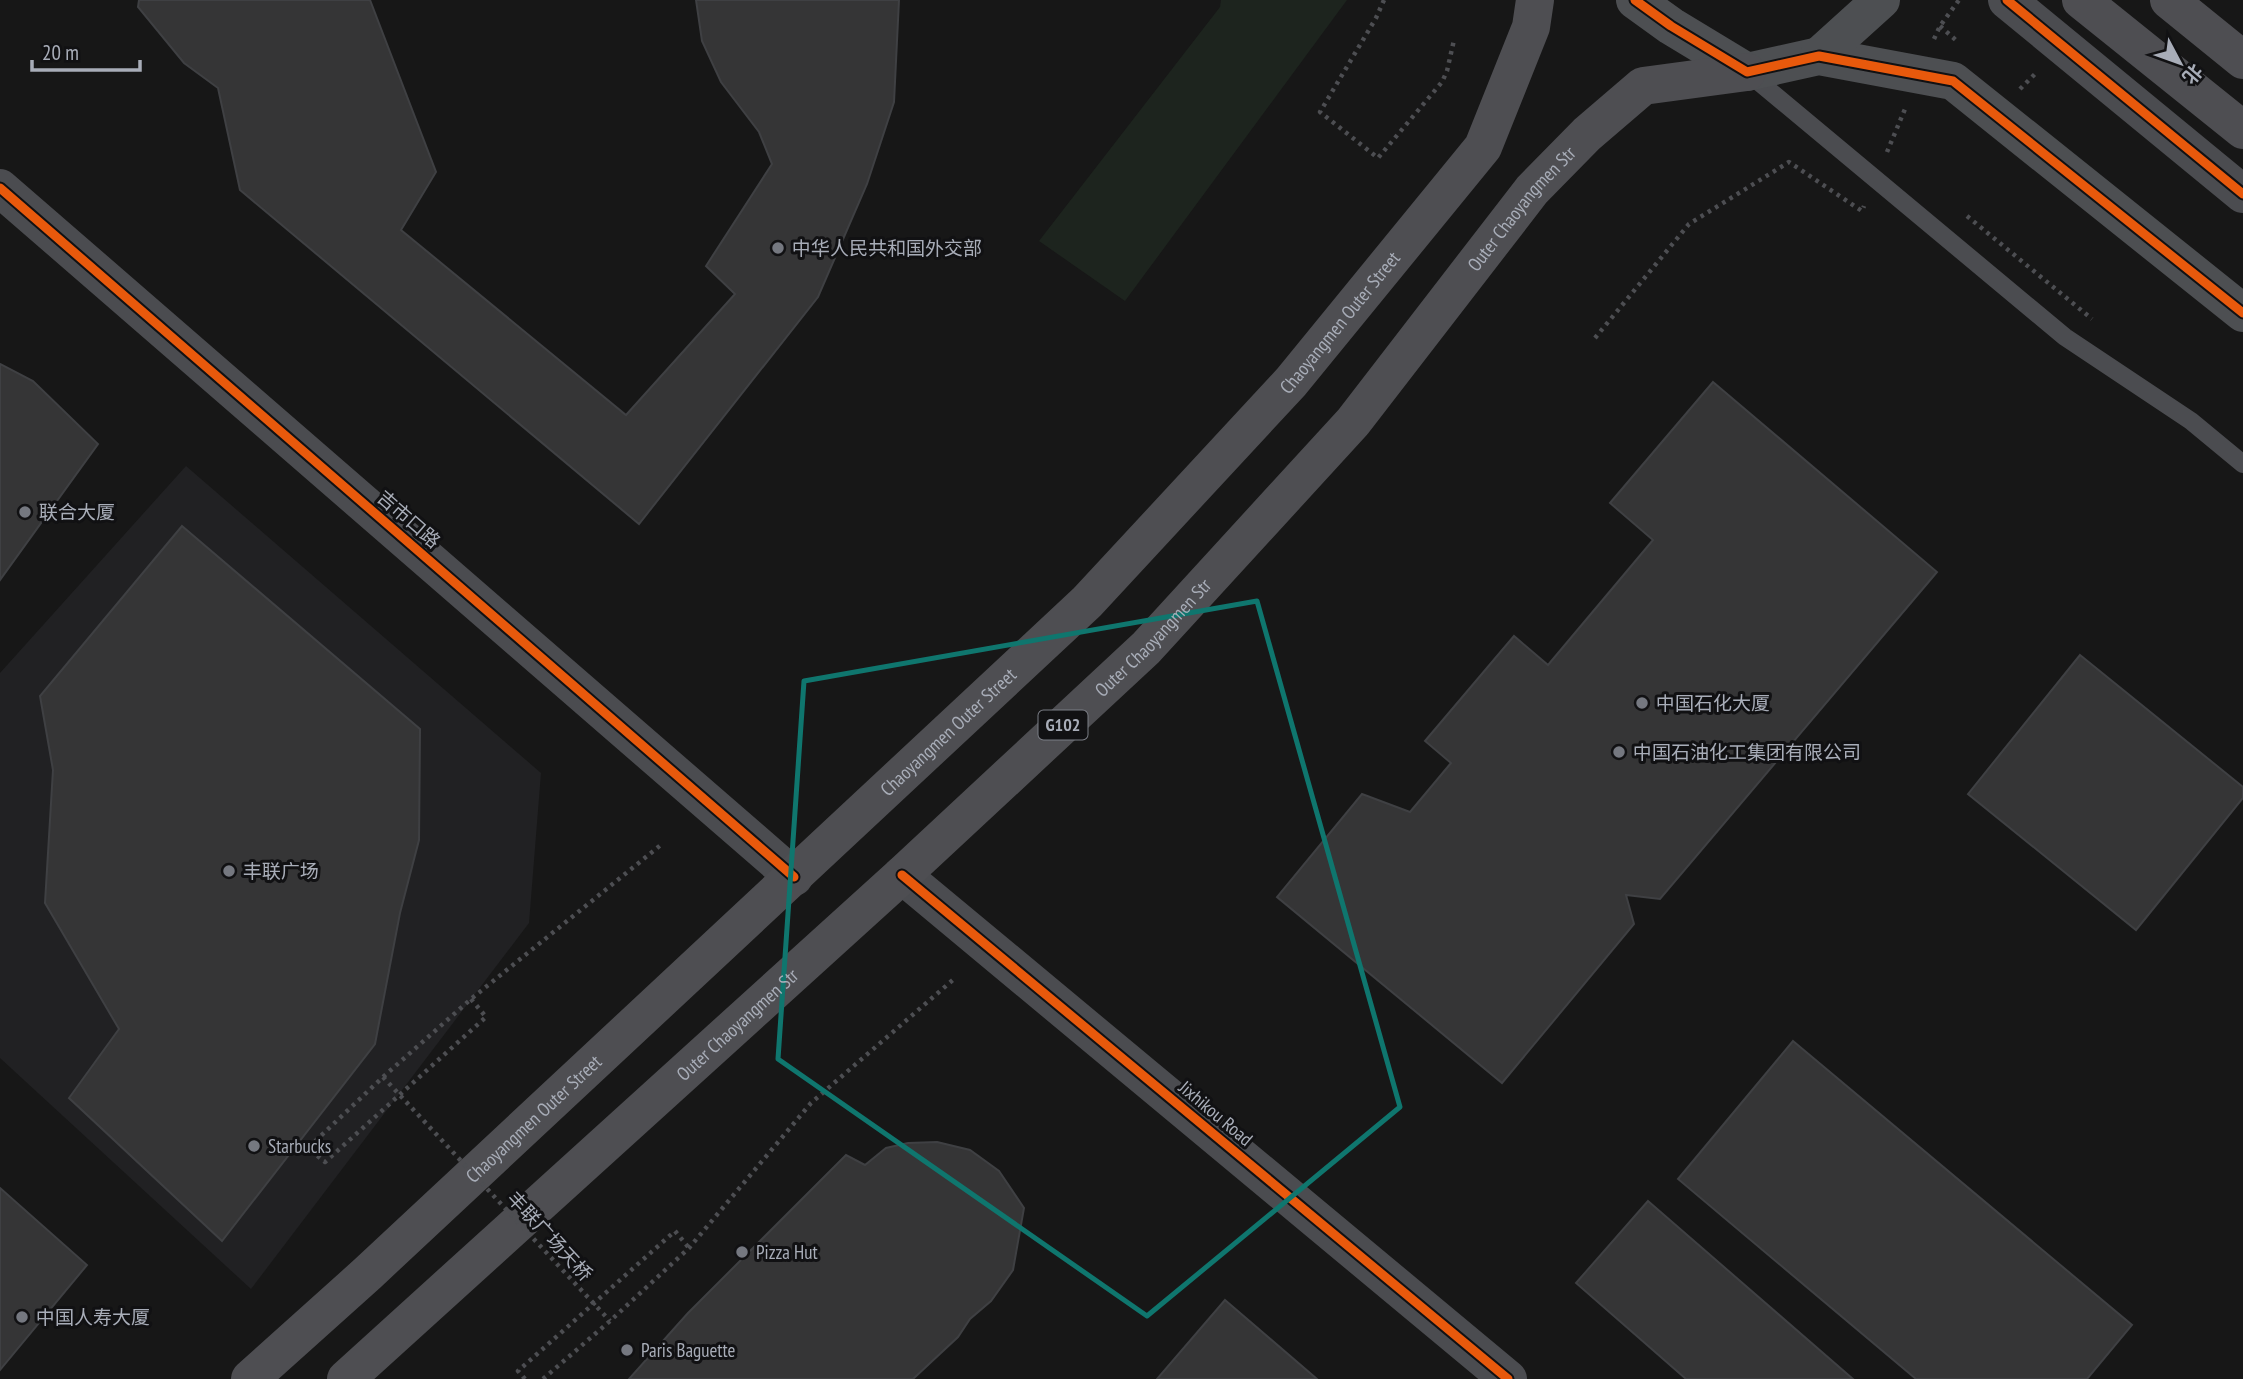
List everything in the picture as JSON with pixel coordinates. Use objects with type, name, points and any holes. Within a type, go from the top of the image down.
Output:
[{"type":"highway","name":"Chaoyangmen Outer Street","points":[[250,1379],[368,1273],[1087,602],[1291,382],[1483,147],[1531,27],[1535,0]]},
{"type":"highway","points":[[2081,0],[2243,130]]},
{"type":"highway","points":[[2169,0],[2243,60]]},
{"type":"highway","name":"Outer Chaoyangmen Str","points":[[346,1379],[902,875],[1156,638],[1353,422],[1532,190],[1587,134],[1643,86],[1747,72]]},
{"type":"main road","points":[[1635,0],[1671,26],[1747,72],[1819,56],[1953,81],[2243,313]]},
{"type":"main road","points":[[1819,56],[1881,1]]},
{"type":"street","points":[[2007,0],[2243,194]]},
{"type":"street","name":"吉市口路","points":[[0,188],[794,877]]},
{"type":"street","name":"Jixhikou Road","points":[[902,875],[1508,1379]]},
{"type":"lane","points":[[1747,72],[2065,337],[2191,421],[2243,464]]},
{"type":"path","points":[[1384,0],[1320,112],[1378,158],[1442,82],[1454,40]]},
{"type":"path","points":[[1955,5],[1959,0]]},
{"type":"path","points":[[1940,26],[1959,42]]},
{"type":"path","points":[[2016,93],[2063,45]]},
{"type":"path","points":[[1887,151],[1898,159]]},
{"type":"path","points":[[1595,338],[1689,224],[1789,162],[1862,211]]},
{"type":"path","points":[[1961,211],[2101,327]]},
{"type":"path","points":[[471,999],[486,1017],[325,1162],[308,1148],[471,999],[662,844]]},
{"type":"path","points":[[543,1379],[689,1248],[811,1103],[954,979]]},
{"type":"path","points":[[525,1379],[518,1371],[675,1231],[689,1248]]},
{"type":"highlighted area","points":[[1257,601],[1400,1107],[1147,1316],[778,1059],[804,681]]},
{"type":"shaded area","points":[[1221,0],[1347,0],[1125,301],[1039,241],[1220,7]]},
{"type":"shaded area","name":"丰联广场","points":[[186,466],[541,773],[529,923],[251,1289],[0,1058],[0,673]]},
{"type":"building","name":"中华人民共和国外交部","points":[[139,0],[370,0],[436,172],[401,230],[626,415],[735,294],[706,266],[772,164],[759,132],[721,82],[702,41],[696,0],[899,0],[894,102],[867,184],[818,297],[639,524],[240,190],[218,88],[184,63],[138,7]]},
{"type":"building","name":"联合大厦","points":[[0,364],[33,381],[98,444],[0,580]]},
{"type":"building","name":"中国石化大厦","points":[[1713,382],[1937,572],[1660,899],[1626,895],[1634,924],[1502,1083],[1277,897],[1362,794],[1410,812],[1451,763],[1425,741],[1514,636],[1548,665],[1653,540],[1610,503]]},
{"type":"building","name":"丰联广场","points":[[182,526],[420,729],[419,840],[400,913],[375,1044],[222,1241],[69,1098],[119,1029],[45,903],[53,770],[40,696]]},
{"type":"building","points":[[2080,655],[2243,787],[2243,798],[2136,930],[1968,794]]},
{"type":"building","points":[[1793,1041],[2132,1325],[2087,1379],[1916,1379],[1678,1179]]},
{"type":"building","points":[[937,1142],[970,1150],[999,1171],[1024,1208],[1013,1270],[991,1301],[970,1319],[958,1337],[913,1379],[629,1379],[688,1313],[846,1155],[865,1165],[886,1148],[908,1143]]},
{"type":"building","name":"中国人寿大厦","points":[[0,1188],[87,1265],[0,1370]]},
{"type":"building","points":[[1648,1201],[1853,1379],[1686,1379],[1576,1283]]},
{"type":"building","points":[[1225,1300],[1317,1379],[1157,1379]]},
{"type":"cycle path","points":[[1635,0],[1671,26],[1747,72],[1819,56],[1953,81],[2243,313]]},
{"type":"cycle path","points":[[2007,0],[2243,194]]},
{"type":"cycle path","points":[[0,188],[794,877]]},
{"type":"cycle path","points":[[902,875],[1508,1379]]},
{"type":"place","name":"中华人民共和国外交部","points":[[778,248]]},
{"type":"place","name":"联合大厦","points":[[25,512]]},
{"type":"place","name":"中国石化大厦","points":[[1642,703]]},
{"type":"place","name":"中国石油化工集团有限公司","points":[[1619,752]]},
{"type":"place","name":"丰联广场","points":[[229,871]]},
{"type":"place","name":"Starbucks","points":[[254,1146]]},
{"type":"place","name":"Pizza Hut","points":[[742,1252]]},
{"type":"place","name":"中国人寿大厦","points":[[22,1317]]},
{"type":"place","name":"Paris Baguette","points":[[627,1350]]}]
